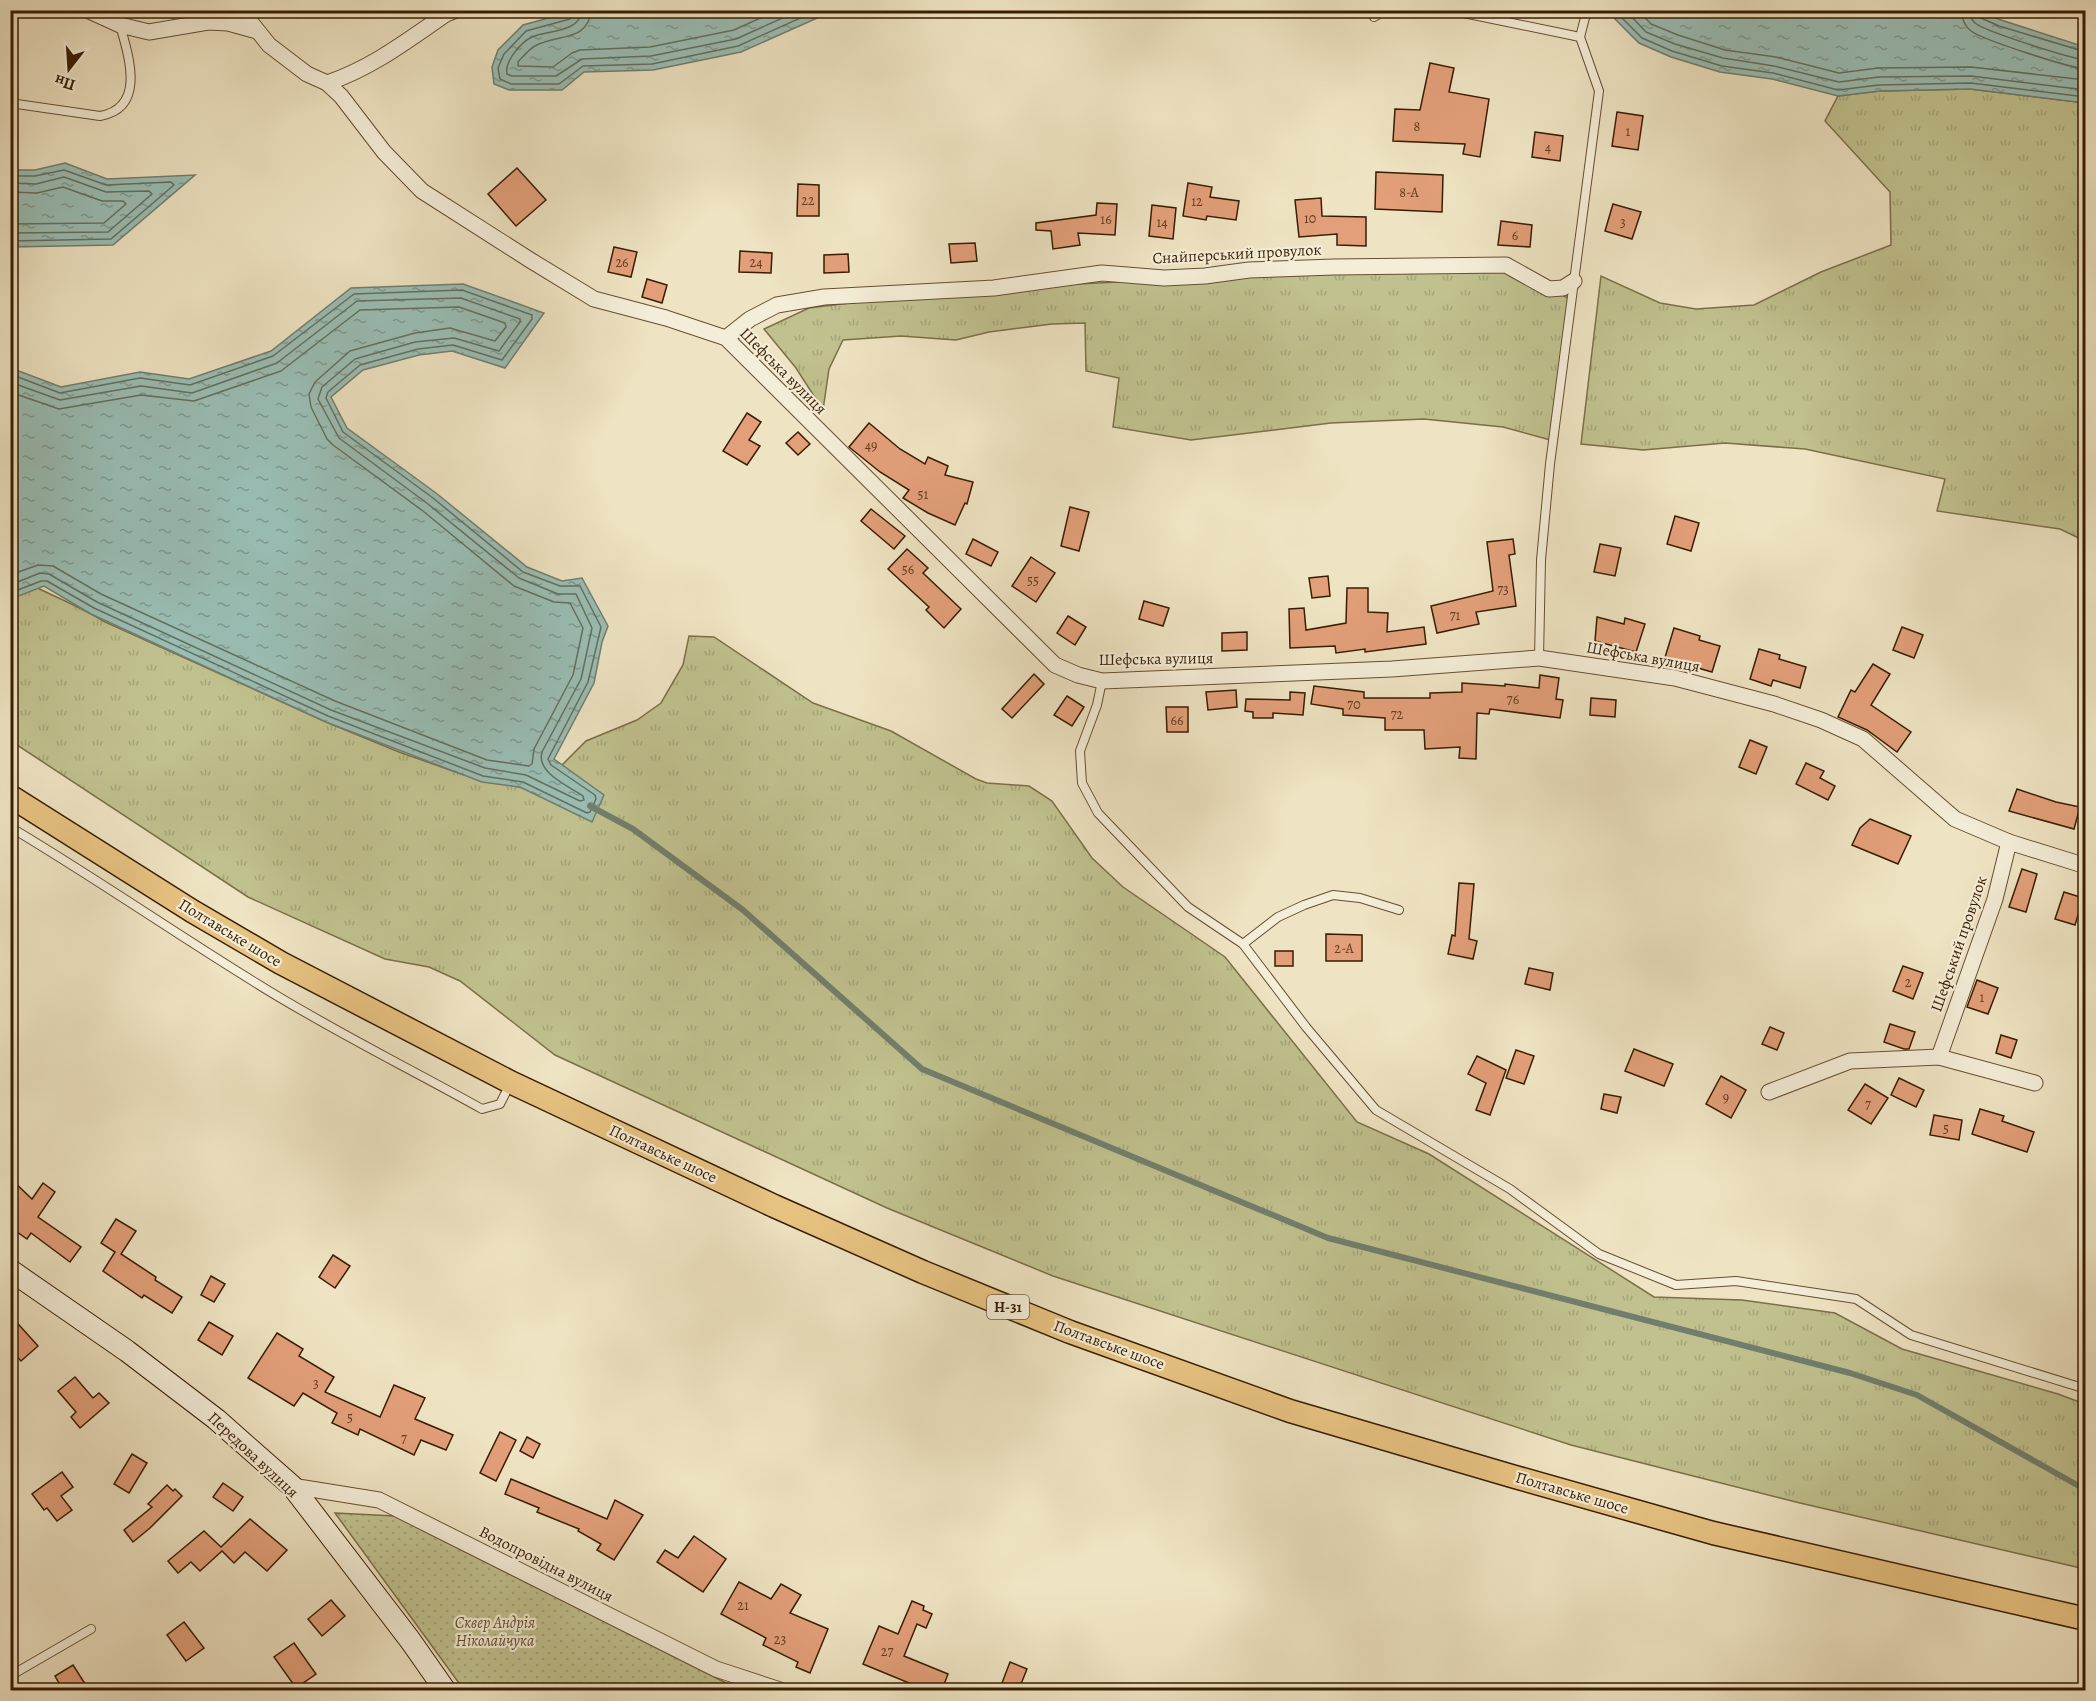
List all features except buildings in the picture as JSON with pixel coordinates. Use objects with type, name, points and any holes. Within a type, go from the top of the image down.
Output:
[{"type":"main road","name":"Полтавське шосе","points":[[10,796],[192,911],[281,963],[510,1082],[774,1206],[923,1272],[1070,1332],[1290,1411],[1713,1533],[2085,1619]]},
{"type":"street","points":[[87,10],[120,25],[149,32],[208,22],[228,23],[257,31]]},
{"type":"street","points":[[241,10],[269,45],[307,74],[327,83],[355,73],[386,56],[450,12]]},
{"type":"street","name":"Шефська вулиця","points":[[327,83],[353,111],[384,152],[422,191],[594,299],[666,318],[726,338],[1055,665],[1078,675],[1102,681],[1392,669],[1539,658],[1675,678],[1773,704],[1821,720],[1863,739],[1955,819],[2009,842],[2085,866]]},
{"type":"street","name":"Снайперський провулок","points":[[726,338],[750,319],[777,305],[824,297],[994,288],[1102,273],[1164,278],[1260,270],[1506,265],[1549,289],[1563,288],[1575,281]]},
{"type":"street","name":"Шефський провулок","points":[[1939,1057],[1995,899],[2009,842]]},
{"type":"street","points":[[1769,1092],[1850,1061],[1939,1057],[2036,1083]]},
{"type":"street","name":"Передова вулиця","points":[[10,1270],[127,1351],[216,1419],[292,1486],[410,1640],[445,1690]]},
{"type":"street","name":"Водопровідна вулиця","points":[[292,1486],[379,1500],[716,1669],[780,1690]]},
{"type":"lane","points":[[1374,17],[1386,10]]},
{"type":"lane","points":[[1449,10],[1580,37]]},
{"type":"lane","points":[[1539,658],[1541,560],[1550,464],[1599,91],[1580,37],[1587,10]]},
{"type":"lane","points":[[10,103],[100,116],[119,109],[126,101],[130,90],[130,58],[120,25]]},
{"type":"lane","points":[[1102,681],[1097,705],[1080,751],[1082,783],[1098,813],[1188,907],[1243,944],[1306,1027],[1376,1110],[1510,1189],[1599,1254],[1676,1286],[1736,1281],[1856,1299],[1911,1335],[2085,1389]]},
{"type":"lane","points":[[10,827],[79,868],[256,984],[482,1109],[500,1104],[510,1082]]},
{"type":"lane","points":[[1243,944],[1278,917],[1333,895],[1360,898],[1399,910]]},
{"type":"lane","points":[[10,1676],[91,1629]]},
{"type":"green space","points":[[1970,89],[2085,103],[2085,541],[2060,529],[1937,511],[1945,479],[1805,449],[1725,443],[1643,450],[1581,444],[1601,276],[1660,303],[1696,309],[1754,305],[1821,272],[1891,245],[1890,192],[1825,121],[1838,96],[1880,91]]},
{"type":"green space","points":[[1509,269],[1574,301],[1554,441],[1503,427],[1424,419],[1331,423],[1191,440],[1113,427],[1119,378],[1086,371],[1085,323],[1052,324],[989,332],[956,340],[901,336],[843,340],[829,369],[823,410],[796,368],[764,329],[809,308],[907,296],[1078,284],[1334,271]]},
{"type":"green space","points":[[10,573],[103,621],[326,722],[399,752],[464,775],[528,789],[553,774],[586,741],[637,720],[661,703],[683,665],[689,636],[714,637],[813,703],[891,731],[976,779],[987,783],[1029,786],[1052,801],[1092,858],[1123,887],[1225,957],[1357,1122],[1429,1154],[1654,1297],[1742,1300],[1835,1313],[1902,1349],[2058,1394],[2085,1404],[2085,1569],[1800,1503],[1571,1445],[1053,1276],[887,1208],[555,1055],[460,981],[429,967],[385,959],[248,897],[11,741]]},
{"type":"green space","name":"Сквер Андрія Ніколайчука","points":[[335,1513],[395,1516],[740,1690],[464,1690]]},
{"type":"water","points":[[578,10],[833,11],[741,52],[653,70],[584,72],[562,90],[509,90],[494,84],[492,67],[498,50],[523,25]]},
{"type":"water","points":[[1616,10],[1978,11],[2085,47],[2085,103],[1970,89],[1880,91],[1838,96],[1772,79],[1720,72],[1671,57],[1639,43],[1615,19]]},
{"type":"water","points":[[65,163],[107,179],[195,175],[113,245],[11,247],[11,170],[35,170]]},
{"type":"water","points":[[463,284],[544,313],[505,368],[452,351],[419,355],[363,370],[331,397],[347,428],[436,493],[527,567],[562,581],[582,578],[608,626],[602,642],[594,683],[554,759],[604,795],[592,822],[520,787],[482,782],[326,722],[91,614],[44,586],[11,599],[11,368],[61,387],[140,372],[189,379],[271,351],[351,288]]},
{"type":"waterway","points":[[590,806],[633,829],[743,910],[922,1069],[1328,1238],[1850,1373],[1917,1395],[2086,1490]]}]
